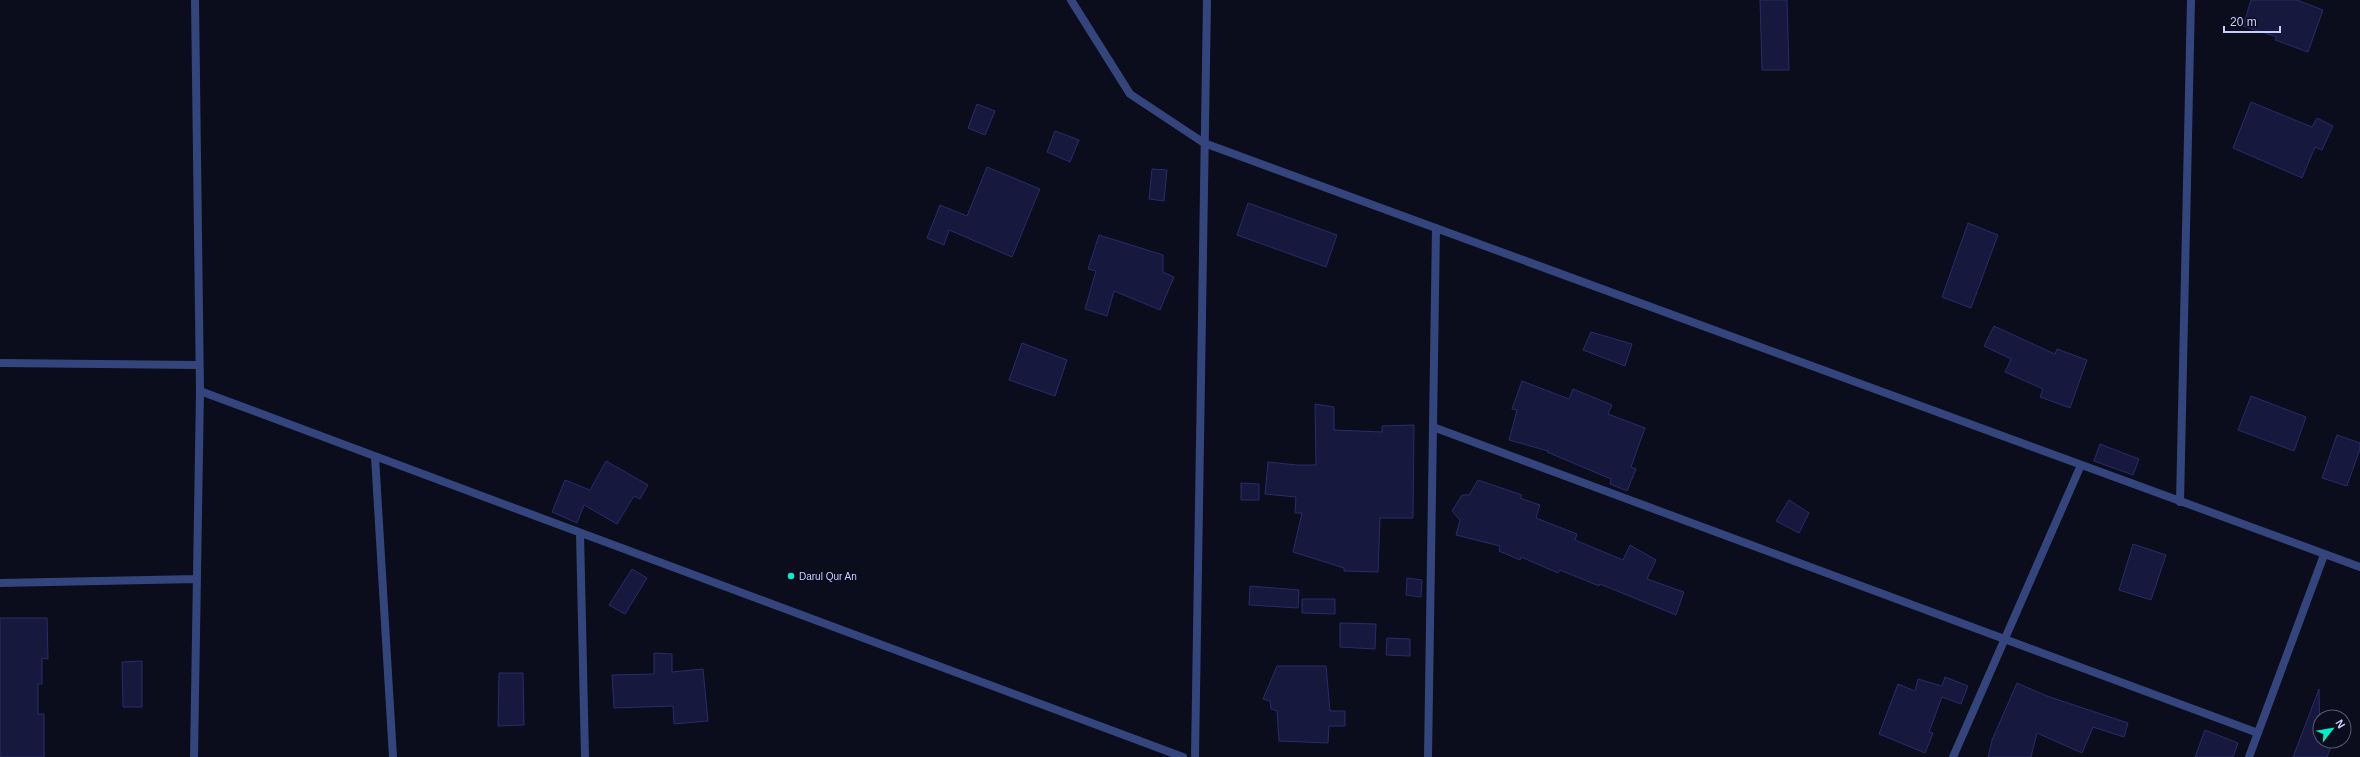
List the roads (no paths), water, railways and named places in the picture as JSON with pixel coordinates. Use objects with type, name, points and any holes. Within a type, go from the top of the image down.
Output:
[{"type":"street","points":[[194,757],[200,391],[195,0]]},
{"type":"street","points":[[1071,0],[1130,94],[1204,143],[2360,567]]},
{"type":"street","points":[[1195,757],[1207,0]]},
{"type":"street","points":[[2180,502],[2191,0]]},
{"type":"street","points":[[1428,757],[1436,228]]},
{"type":"street","points":[[0,364],[200,365]]},
{"type":"street","points":[[200,391],[1183,757]]},
{"type":"street","points":[[1433,427],[2258,733]]},
{"type":"street","points":[[375,457],[393,757]]},
{"type":"street","points":[[1953,757],[2082,466]]},
{"type":"street","points":[[580,533],[585,757]]},
{"type":"street","points":[[2249,757],[2324,555]]},
{"type":"street","points":[[0,583],[197,579]]},
{"type":"place","name":"Darul Qur An","points":[[791,576]]}]
